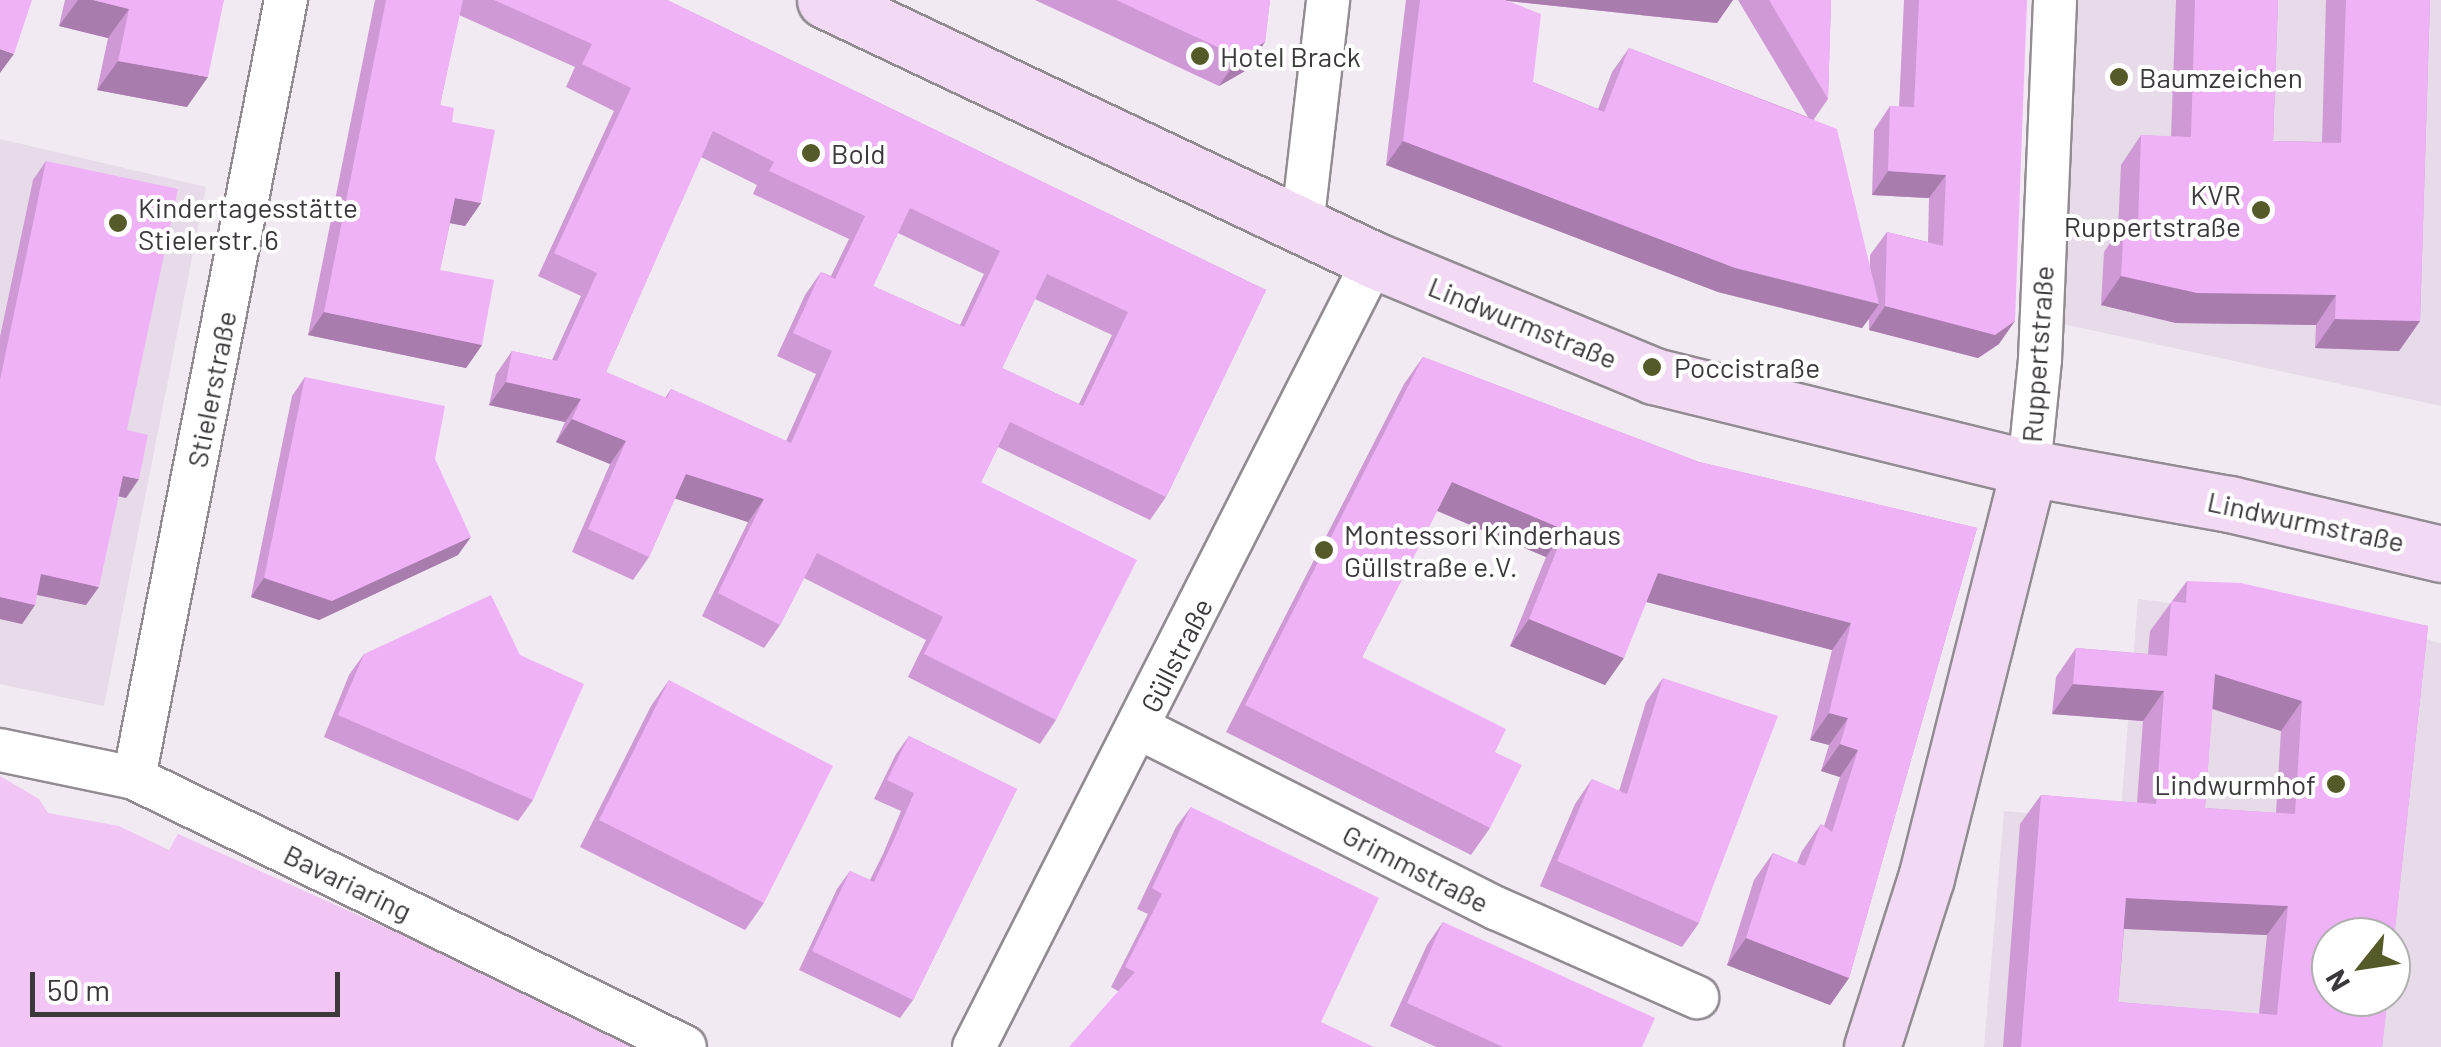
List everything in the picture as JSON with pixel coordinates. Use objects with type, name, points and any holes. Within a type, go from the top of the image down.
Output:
[{"type":"main road","name":"Lindwurmstraße","points":[[825,0],[1374,260],[1654,376],[2029,468],[2425,548]]},
{"type":"main road","points":[[1872,1047],[1926,878],[2029,468]]},
{"type":"street","name":"Stielerstraße","points":[[134,778],[286,0]]},
{"type":"street","points":[[1302,226],[1328,0]]},
{"type":"street","name":"Ruppertstraße","points":[[2029,468],[2040,358],[2055,0]]},
{"type":"street","name":"Güllstraße","points":[[974,1047],[1374,260]]},
{"type":"street","name":"Grimmstraße","points":[[1139,728],[1498,909],[1697,996]]},
{"type":"street","name":"Bavariaring","points":[[0,750],[134,778],[685,1047]]},
{"type":"shaded area","points":[[2055,0],[2441,0],[2441,406],[2040,319]]},
{"type":"shaded area","points":[[0,139],[206,187],[104,706],[0,684]]},
{"type":"shaded area","points":[[2138,599],[2382,629],[2441,643],[2441,1047],[1984,1047],[2004,811],[2120,821]]},
{"type":"shaded area","points":[[0,776],[39,799],[48,813],[119,826],[169,850],[178,834],[651,1047],[0,1047]]},
{"type":"building","points":[[0,0],[32,0],[14,54],[0,49]]},
{"type":"building","points":[[93,0],[224,0],[208,77],[118,61],[129,9]]},
{"type":"building","points":[[386,0],[463,0],[440,105],[454,108],[452,122],[495,130],[481,203],[455,198],[440,270],[494,280],[482,345],[324,312]]},
{"type":"building","points":[[494,0],[667,0],[1266,290],[1166,497],[1010,422],[981,482],[1137,560],[1056,720],[924,654],[943,617],[817,553],[780,625],[718,593],[764,499],[686,474],[649,557],[588,529],[626,441],[572,419],[581,399],[506,382],[512,351],[557,361],[597,273],[554,253],[631,88],[582,64],[592,44]],"holes":[[[713,131],[774,162],[769,171],[865,216],[835,279],[821,272],[793,333],[832,351],[791,443],[671,389],[667,398],[606,372]],[[910,208],[1000,251],[964,327],[873,286]],[[1047,274],[1128,312],[1083,406],[1002,368]]]},
{"type":"building","points":[[1116,0],[1270,0],[1265,42],[1239,57]]},
{"type":"building","points":[[1420,0],[1505,0],[1541,14],[1533,82],[1604,112],[1629,48],[1837,129],[1879,304],[1735,268],[1403,141]]},
{"type":"building","points":[[1769,0],[1831,0],[1828,99]]},
{"type":"building","points":[[1919,0],[2027,0],[2015,321],[1995,335],[1885,306],[1887,232],[1943,246],[1946,175],[1888,171],[1890,106],[1914,107]]},
{"type":"building","name":"KVR Ruppertstraße","points":[[2195,0],[2278,0],[2273,141],[2341,143],[2346,0],[2430,0],[2420,321],[2335,319],[2336,295],[2197,293],[2121,276],[2124,223],[2138,223],[2141,135],[2191,137]]},
{"type":"building","points":[[46,161],[178,189],[127,430],[148,435],[139,479],[123,476],[99,587],[41,574],[35,605],[0,597],[0,380]]},
{"type":"building","points":[[1423,357],[1699,462],[1977,528],[1849,978],[1746,938],[1773,853],[1805,866],[1821,824],[1832,832],[1858,750],[1840,744],[1848,718],[1829,713],[1851,623],[1658,573],[1624,658],[1529,619],[1565,530],[1452,482],[1362,657],[1506,729],[1495,752],[1522,765],[1490,828],[1245,705]]},
{"type":"building","points":[[305,377],[445,406],[435,459],[471,537],[332,601],[264,578]]},
{"type":"building","points":[[2187,581],[2241,583],[2428,626],[2396,917],[2311,917],[2311,1017],[2386,1017],[2382,1047],[2021,1047],[2041,795],[2156,804],[2164,691],[2073,684],[2076,648],[2167,656],[2171,601],[2186,603]],"holes":[[[2215,674],[2302,701],[2295,814],[2205,808]],[[2126,898],[2288,906],[2277,1015],[2118,1002]]]},
{"type":"building","points":[[491,595],[520,655],[584,684],[533,800],[338,715],[364,654]]},
{"type":"building","points":[[1663,678],[1778,716],[1699,923],[1557,861],[1592,779],[1627,794]]},
{"type":"building","points":[[669,680],[833,766],[764,903],[599,820]]},
{"type":"building","points":[[909,736],[1017,789],[913,1000],[812,951],[850,871],[874,882],[896,835],[914,793],[887,780]]},
{"type":"building","points":[[1191,807],[1379,898],[1321,1022],[1374,1047],[1069,1047],[1135,972],[1125,967],[1162,894],[1152,888]]},
{"type":"building","points":[[1443,922],[1655,1018],[1642,1047],[1503,1047],[1407,1003]]},
{"type":"place","name":"Hotel Brack","points":[[1200,56]]},
{"type":"place","name":"Baumzeichen","points":[[2119,77]]},
{"type":"place","name":"Bold","points":[[811,153]]},
{"type":"place","name":"KVR Ruppertstraße","points":[[2261,210]]},
{"type":"place","name":"Kindertagesstätte Stielerstr. 6","points":[[118,223]]},
{"type":"place","name":"Poccistraße","points":[[1652,367]]},
{"type":"place","name":"Montessori Kinderhaus Güllstraße e.V.","points":[[1324,550]]},
{"type":"place","name":"Lindwurmhof","points":[[2336,784]]}]
